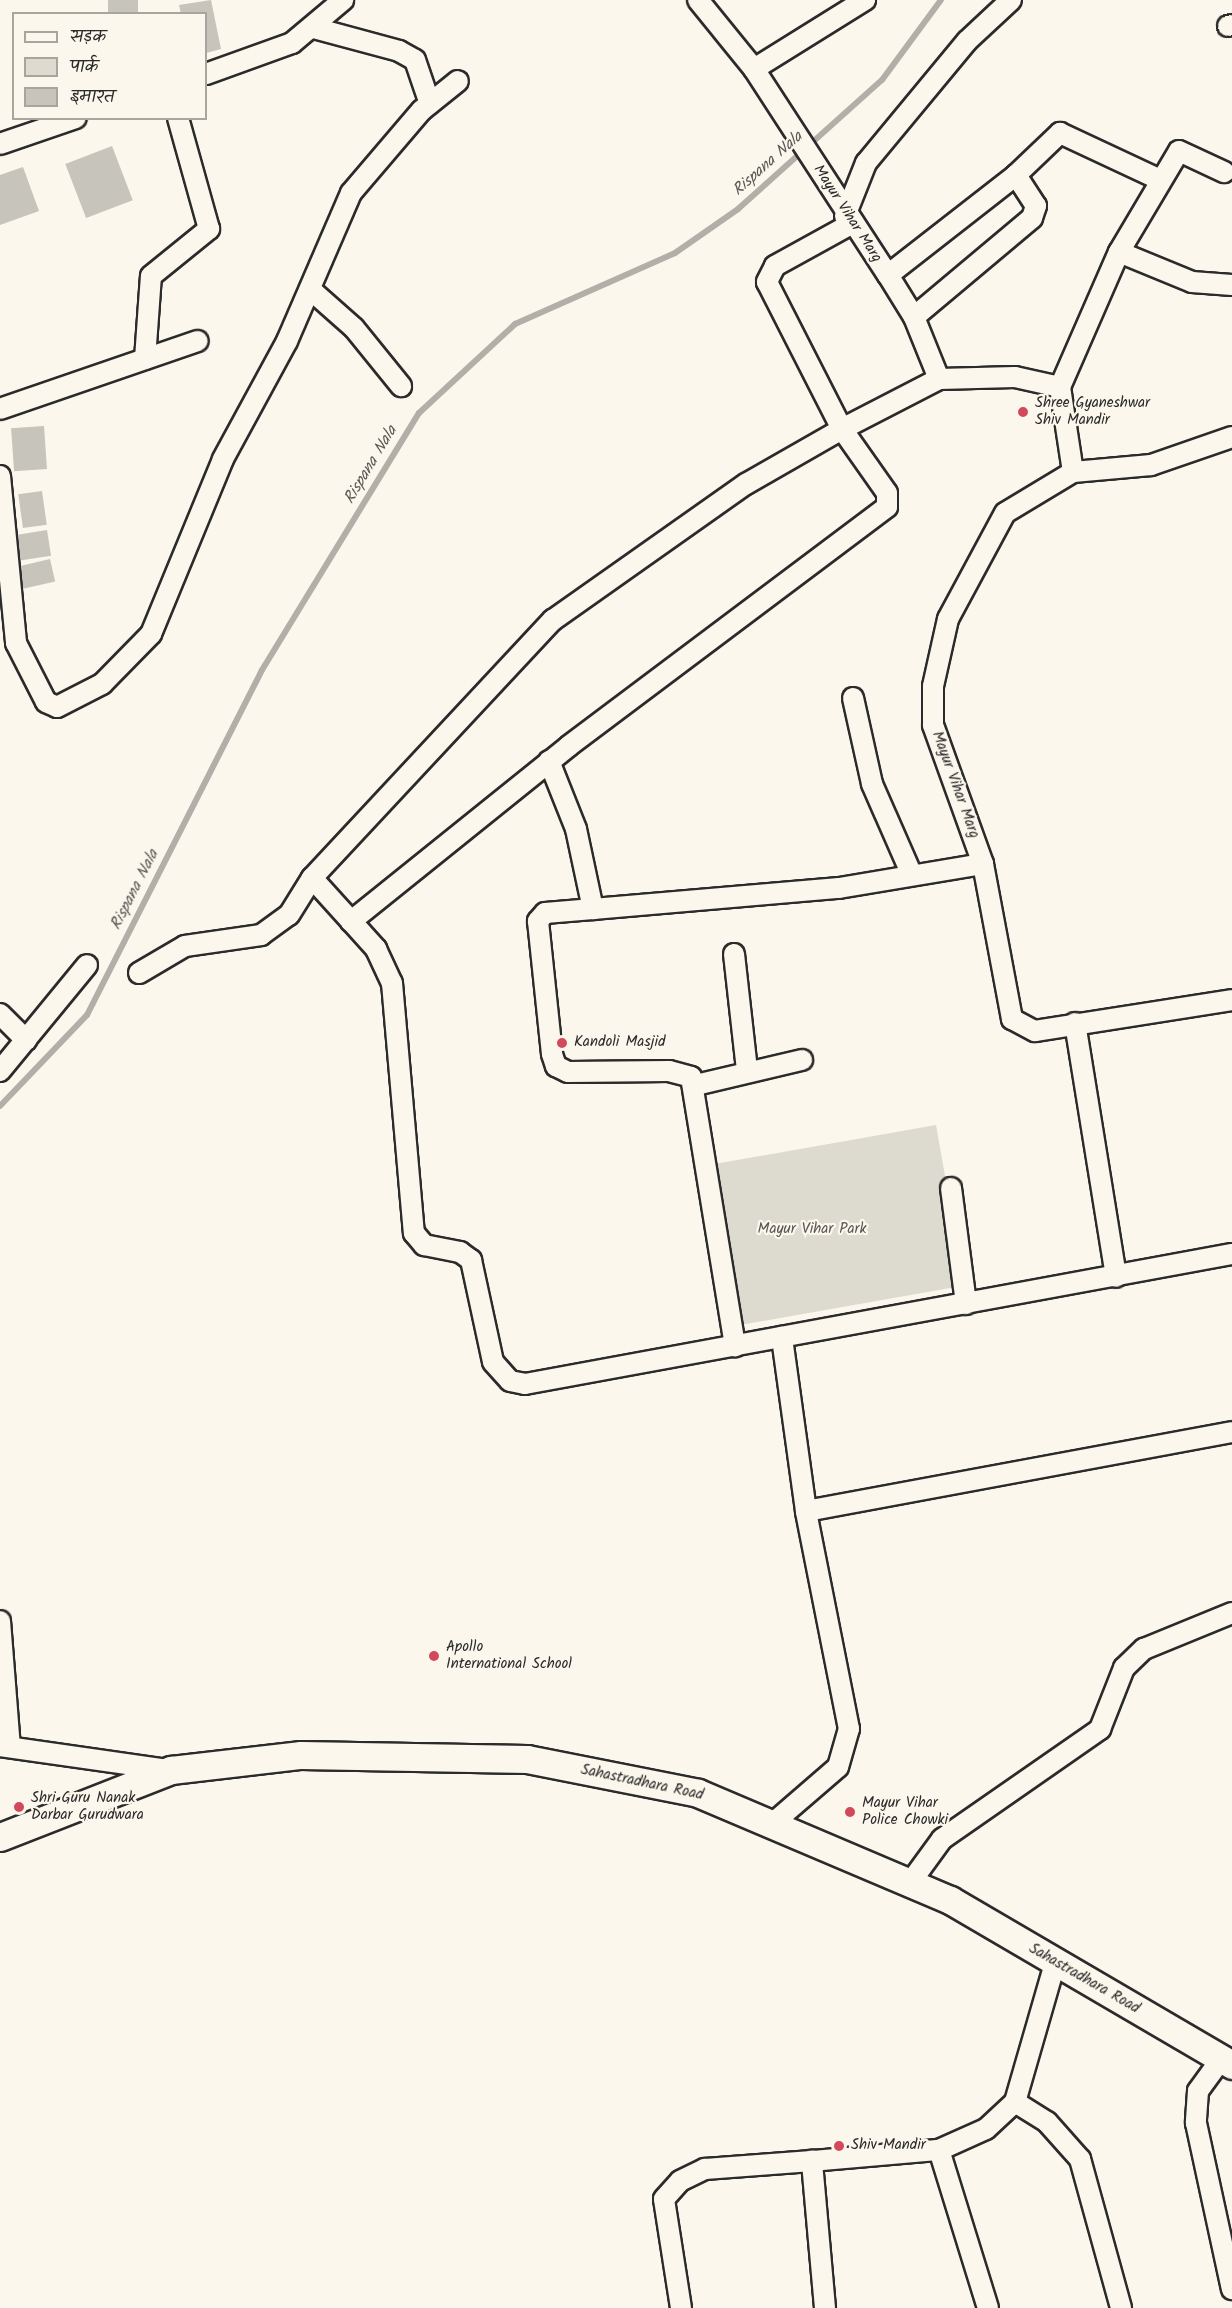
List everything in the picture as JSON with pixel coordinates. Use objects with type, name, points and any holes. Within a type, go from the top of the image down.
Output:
[{"type":"main road","name":"Sahastradhara Road","points":[[0,1837],[171,1770],[301,1755],[527,1759],[698,1794],[950,1900],[1227,2062]]},
{"type":"street","points":[[207,74],[292,43],[314,28],[343,0]]},
{"type":"street","name":"Mayur Vihar Marg","points":[[698,0],[754,69],[846,214],[888,275],[914,316],[939,379]]},
{"type":"street","points":[[754,69],[865,0]]},
{"type":"street","points":[[351,921],[549,761],[887,507],[887,494],[842,429],[767,282],[775,266],[846,214],[866,163],[967,41],[1011,0]]},
{"type":"street","points":[[314,28],[399,51],[415,60],[430,104]]},
{"type":"street","points":[[0,476],[16,643],[45,702],[57,707],[102,684],[150,634],[223,459],[311,290],[351,193],[430,104],[458,81]]},
{"type":"street","points":[[0,144],[70,120]]},
{"type":"street","points":[[145,359],[151,276],[209,229],[179,120]]},
{"type":"street","points":[[888,275],[1017,175],[1053,138],[1067,133],[1158,179]]},
{"type":"street","points":[[1224,172],[1179,152],[1158,179],[1119,252],[1060,387],[1073,472],[1151,465],[1198,453],[1232,437]]},
{"type":"street","points":[[914,316],[1032,218],[1036,206],[1017,175]]},
{"type":"street","points":[[1119,252],[1192,282],[1232,285]]},
{"type":"street","points":[[311,290],[354,328],[401,386]]},
{"type":"street","points":[[0,409],[198,341]]},
{"type":"street","points":[[139,973],[185,946],[261,935],[289,915],[312,878],[553,620],[746,484],[842,429],[939,379],[1004,376],[1060,387]]},
{"type":"street","name":"Mayur Vihar Marg","points":[[1073,472],[1005,513],[940,643],[933,724],[983,864],[1007,1007],[1012,1020],[1035,1031],[1075,1023]]},
{"type":"street","points":[[853,698],[872,784],[911,873]]},
{"type":"street","points":[[549,761],[576,829],[593,909]]},
{"type":"street","points":[[735,1346],[696,1085],[681,1071],[581,1074],[556,1066],[537,921],[546,913],[839,888],[911,873],[983,864]]},
{"type":"street","points":[[312,878],[376,949],[392,983],[414,1233],[424,1245],[460,1252],[471,1260],[493,1362],[501,1376],[525,1384],[1232,1254]]},
{"type":"street","points":[[734,954],[747,1069]]},
{"type":"street","points":[[0,1071],[87,964]]},
{"type":"street","points":[[1116,1277],[1075,1023],[1232,1000]]},
{"type":"street","points":[[0,1014],[27,1040]]},
{"type":"street","points":[[696,1085],[747,1069],[802,1060]]},
{"type":"street","points":[[951,1188],[966,1304]]},
{"type":"street","points":[[772,1824],[838,1767],[849,1729],[806,1511],[782,1337]]},
{"type":"street","points":[[806,1511],[1232,1432]]},
{"type":"street","points":[[910,1883],[942,1839],[1093,1736],[1107,1717],[1124,1668],[1144,1649],[1232,1613]]},
{"type":"street","points":[[0,1621],[5,1746],[171,1770]]},
{"type":"street","points":[[681,2308],[664,2199],[680,2181],[705,2169],[939,2150],[986,2129],[1015,2102],[1055,1962]]},
{"type":"street","points":[[1227,2062],[1198,2091],[1196,2124],[1232,2289]]},
{"type":"street","points":[[1015,2102],[1047,2121],[1080,2159],[1121,2308]]},
{"type":"street","points":[[939,2150],[988,2308]]},
{"type":"street","points":[[812,2161],[825,2308]]},
{"type":"green space","name":"Mayur Vihar Park","points":[[936,1125],[964,1286],[743,1325],[714,1164]]},
{"type":"building","points":[[108,0],[138,0],[138,12],[108,12]]},
{"type":"building","points":[[211,0],[221,49],[207,53],[207,12],[181,12],[179,5]]},
{"type":"building","points":[[112,146],[133,200],[86,218],[65,164]]},
{"type":"building","points":[[23,167],[39,211],[0,225],[0,175]]},
{"type":"building","points":[[44,426],[47,469],[14,471],[11,428]]},
{"type":"building","points":[[42,491],[47,525],[23,528],[18,494]]},
{"type":"building","points":[[47,530],[51,556],[18,561],[14,535]]},
{"type":"building","points":[[50,559],[55,581],[22,589],[17,567]]},
{"type":"waterway","name":"Rispana Nala","points":[[0,1106],[87,1015],[262,670],[419,413],[515,324],[675,253],[738,209],[882,80],[941,0]]},
{"type":"place","name":"Shree Gyaneshwar Shiv Mandir","points":[[1023,412]]},
{"type":"place","name":"Kandoli Masjid","points":[[562,1043]]},
{"type":"place","name":"Apollo International School","points":[[434,1656]]},
{"type":"place","name":"Shri Guru Nanak Darbar Gurudwara","points":[[19,1807]]},
{"type":"place","name":"Mayur Vihar Police Chowki","points":[[850,1812]]},
{"type":"place","name":"Shiv Mandir","points":[[839,2146]]}]
